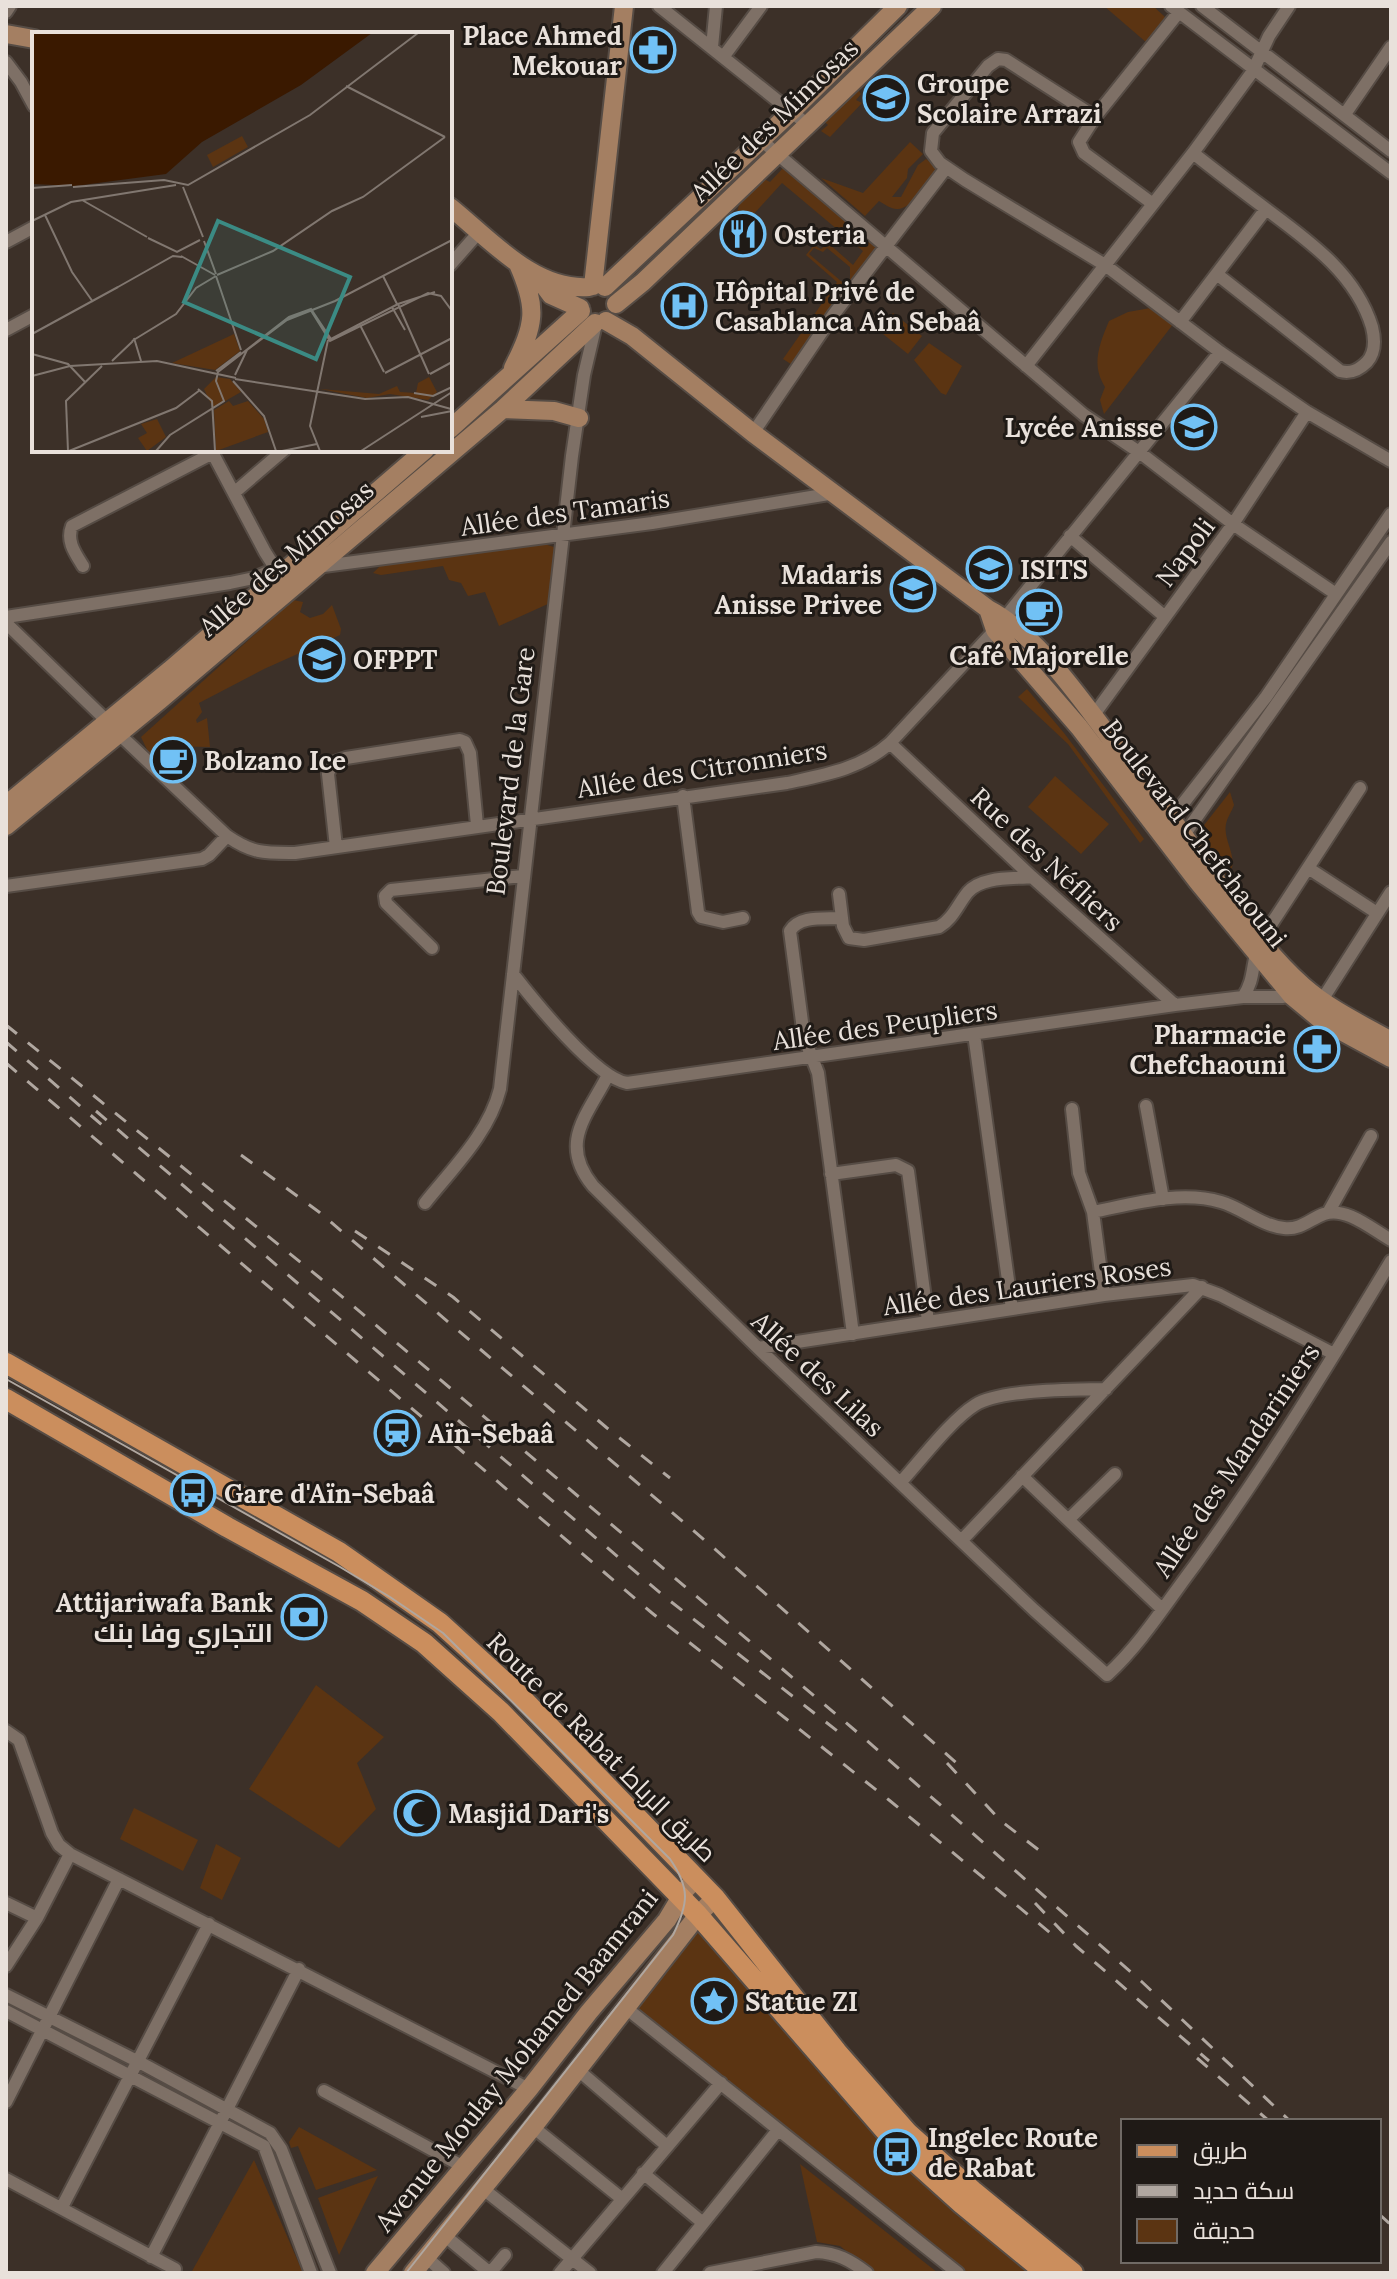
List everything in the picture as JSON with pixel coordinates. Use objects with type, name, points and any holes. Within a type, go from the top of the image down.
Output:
[{"type":"main road","name":"Route de Rabat طريق الرباط","points":[[6,1363],[339,1552],[440,1623],[518,1694],[715,1898],[837,2052],[908,2133],[1073,2273]]},
{"type":"main road","name":"Route de Rabat طريق الرباط","points":[[6,1399],[362,1601],[412,1634],[501,1712],[681,1897],[901,2149],[1046,2273]]},
{"type":"street","points":[[6,12],[10,6]]},
{"type":"street","points":[[596,287],[624,6]]},
{"type":"street","points":[[659,6],[808,125]]},
{"type":"street","points":[[712,47],[716,6]]},
{"type":"street","points":[[724,56],[761,6]]},
{"type":"street","name":"Allée des Mimosas","points":[[596,287],[761,140],[898,6]]},
{"type":"street","name":"Allée des Mimosas","points":[[452,427],[508,378],[648,278],[932,6]]},
{"type":"street","points":[[1202,6],[1391,151]]},
{"type":"street","points":[[1026,366],[1193,153],[1253,71],[1269,36],[1289,6]]},
{"type":"street","points":[[1153,204],[1080,149],[1080,137],[1175,9],[1391,173]]},
{"type":"street","points":[[6,34],[32,39]]},
{"type":"street","points":[[1345,114],[1391,47]]},
{"type":"street","points":[[1095,117],[1006,60],[998,59],[988,66],[933,133],[931,151],[946,168],[1105,265],[1220,352],[1307,412],[1391,461]]},
{"type":"street","points":[[6,62],[32,102]]},
{"type":"street","points":[[761,140],[1084,415],[1139,452],[1233,524],[1336,594]]},
{"type":"street","points":[[1193,153],[1313,245],[1353,288],[1373,332],[1371,358],[1359,369],[1340,371],[1218,275]]},
{"type":"street","points":[[753,433],[825,327],[946,168]]},
{"type":"street","name":"Boulevard Chefchaouni","points":[[452,209],[536,275],[568,286],[596,287]]},
{"type":"street","points":[[1180,322],[1266,209]]},
{"type":"street","points":[[6,242],[32,228]]},
{"type":"street","points":[[452,263],[480,231]]},
{"type":"street","points":[[508,378],[529,336],[532,319],[527,288],[516,261]]},
{"type":"street","name":"Boulevard Chefchaouni","points":[[536,275],[551,295],[598,314],[632,336],[996,619],[1053,667],[1184,835],[1258,946]]},
{"type":"street","points":[[596,287],[613,294],[598,314],[581,297],[596,287]]},
{"type":"street","name":"Allée des Mimosas","points":[[452,449],[503,409],[598,314]]},
{"type":"street","name":"Boulevard de la Gare","points":[[425,1203],[478,1136],[497,1102],[507,1041],[529,819],[584,375],[598,314]]},
{"type":"street","points":[[6,330],[32,316]]},
{"type":"street","name":"Allée des Citronniers","points":[[227,836],[246,849],[261,853],[295,853],[787,783],[866,761],[890,743],[1070,536],[1220,352]]},
{"type":"street","points":[[503,409],[546,410],[579,418]]},
{"type":"street","name":"Napoli","points":[[1093,716],[1233,524],[1307,412]]},
{"type":"street","points":[[83,566],[70,544],[68,534],[72,526],[210,452]]},
{"type":"street","points":[[6,620],[254,578],[282,578],[213,452]]},
{"type":"street","points":[[235,492],[282,452]]},
{"type":"street","name":"Allée des Mimosas","points":[[310,562],[423,452]]},
{"type":"street","name":"Allée des Mimosas","points":[[6,826],[282,578],[310,562],[449,452]]},
{"type":"street","name":"Allée des Tamaris","points":[[310,562],[564,535],[835,493]]},
{"type":"street","points":[[1171,819],[1266,697],[1391,514]]},
{"type":"street","points":[[1070,536],[1164,616]]},
{"type":"street","points":[[1184,835],[1391,542]]},
{"type":"street","name":"Boulevard Chefchaouni","points":[[996,619],[1079,727],[1321,1020],[1391,1058]]},
{"type":"street","points":[[6,620],[113,728],[227,836],[209,855],[194,861],[6,886]]},
{"type":"street","name":"Allée des Mimosas","points":[[6,805],[113,728]]},
{"type":"street","points":[[336,847],[329,768],[337,760],[370,754],[460,740],[465,742],[470,753],[477,825]]},
{"type":"street","name":"Rue des Néfliers","points":[[890,743],[1032,877],[1175,1005]]},
{"type":"street","points":[[1243,997],[1253,976],[1258,946],[1360,788]]},
{"type":"street","points":[[683,796],[698,912],[701,917],[711,921],[743,918]]},
{"type":"street","points":[[1308,868],[1377,913]]},
{"type":"street","points":[[432,948],[386,903],[385,896],[391,890],[523,876]]},
{"type":"street","points":[[839,894],[844,931],[853,939],[933,929],[946,923],[974,887],[990,881],[1032,877]]},
{"type":"street","points":[[1322,1000],[1391,892]]},
{"type":"street","points":[[841,918],[795,923],[790,931],[804,1037],[818,1073],[853,1334]]},
{"type":"street","points":[[513,974],[539,1007],[608,1075]]},
{"type":"street","name":"Boulevard Chefchaouni","points":[[1298,992],[1322,1000],[1391,1041]]},
{"type":"street","name":"Allée des Peupliers","points":[[608,1075],[621,1082],[639,1082],[1175,1005],[1298,992]]},
{"type":"street","points":[[974,1034],[1012,1309]]},
{"type":"street","name":"Allée des Lilas","points":[[608,1075],[577,1139],[575,1155],[583,1173],[758,1348],[1034,1610],[1107,1675]]},
{"type":"street","points":[[1146,1106],[1163,1199]]},
{"type":"street","points":[[1072,1109],[1079,1173],[1093,1212],[1104,1295]]},
{"type":"street","points":[[1328,1213],[1371,1136]]},
{"type":"street","points":[[831,1174],[896,1165],[908,1171],[928,1321]]},
{"type":"street","points":[[1093,1212],[1163,1199],[1213,1200],[1287,1229],[1328,1213],[1348,1215],[1391,1240]]},
{"type":"street","name":"Allée des Mandariniers","points":[[1107,1675],[1162,1609],[1253,1480],[1391,1261]]},
{"type":"street","name":"Allée des Lauriers Roses","points":[[758,1348],[1104,1295],[1185,1286],[1202,1287],[1334,1354]]},
{"type":"street","points":[[962,1540],[1202,1287]]},
{"type":"street","points":[[901,1482],[963,1415],[985,1400],[1055,1391],[1106,1389]]},
{"type":"street","points":[[1069,1519],[1115,1474]]},
{"type":"street","points":[[1022,1476],[1162,1609]]},
{"type":"street","points":[[6,1731],[19,1740],[52,1833],[59,1845],[70,1854],[529,2089]]},
{"type":"street","points":[[6,1966],[37,1918],[70,1854]]},
{"type":"street","points":[[6,2102],[119,1879]]},
{"type":"street","name":"Avenue Moulay Mohamed Baamrani","points":[[375,2273],[667,1920],[696,1879]]},
{"type":"street","name":"Avenue Moulay Mohamed Baamrani","points":[[413,2273],[533,2127],[698,1915],[715,1898]]},
{"type":"street","points":[[6,1903],[37,1918]]},
{"type":"street","points":[[62,2207],[209,1924]]},
{"type":"street","points":[[151,2257],[299,1969]]},
{"type":"street","points":[[6,1995],[270,2133],[276,2139],[330,2273]]},
{"type":"street","points":[[626,2008],[958,2273]]},
{"type":"street","points":[[6,2011],[264,2146],[311,2273]]},
{"type":"street","points":[[578,2070],[667,2146]]},
{"type":"street","points":[[560,2273],[721,2083]]},
{"type":"street","points":[[324,2091],[462,2166]]},
{"type":"street","points":[[533,2127],[621,2198]]},
{"type":"street","points":[[663,2273],[778,2130]]},
{"type":"street","points":[[643,2173],[703,2223]]},
{"type":"street","points":[[6,2179],[175,2269]]},
{"type":"street","points":[[482,2188],[590,2273]]},
{"type":"street","points":[[444,2235],[490,2273],[505,2255]]},
{"type":"street","points":[[710,2273],[816,2252],[844,2257],[867,2273]]},
{"type":"street","points":[[426,2257],[444,2273]]},
{"type":"green space","points":[[1104,6],[1153,6],[1165,17],[1147,43]]},
{"type":"green space","points":[[854,89],[861,94],[856,100],[862,103],[830,137],[821,131],[828,125],[824,121],[832,108],[848,99]]},
{"type":"green space","points":[[910,142],[923,154],[908,169],[907,178],[892,197],[901,197],[918,165],[926,159],[937,168],[922,193],[902,208],[892,208],[879,201],[865,216],[821,178],[863,193]]},
{"type":"green space","points":[[784,167],[878,247],[850,281],[850,267],[827,248],[823,252],[814,248],[809,254],[848,287],[794,366],[783,359],[837,282],[806,255],[814,245],[821,249],[828,243],[853,265],[863,251],[782,183],[742,227],[734,222],[741,199],[749,195],[762,178],[770,182]]},
{"type":"green space","points":[[1156,307],[1174,323],[1104,414],[1100,400],[1105,387],[1097,363],[1109,321],[1128,312]]},
{"type":"green space","points":[[893,313],[922,336],[908,354],[878,330]]},
{"type":"green space","points":[[929,343],[962,366],[946,395],[914,360]]},
{"type":"green space","points":[[541,543],[557,548],[550,603],[499,626],[485,592],[468,596],[461,583],[449,580],[443,566],[381,575],[373,573],[387,559]]},
{"type":"green space","points":[[293,600],[303,602],[300,612],[310,618],[323,614],[332,605],[341,629],[340,635],[199,703],[202,712],[196,720],[197,723],[207,718],[210,747],[163,746],[151,758],[141,737]]},
{"type":"green space","points":[[1027,689],[1144,839],[1140,843],[1068,744],[1018,697]]},
{"type":"green space","points":[[1055,776],[1109,824],[1081,854],[1028,807]]},
{"type":"green space","points":[[1230,792],[1234,805],[1226,831],[1233,860],[1229,873],[1223,879],[1198,838],[1201,829]]},
{"type":"green space","points":[[316,1685],[384,1737],[357,1763],[376,1809],[339,1848],[249,1789]]},
{"type":"green space","points":[[134,1808],[198,1840],[183,1871],[120,1839]]},
{"type":"green space","points":[[216,1844],[241,1858],[222,1900],[200,1888]]},
{"type":"green space","points":[[699,1920],[836,2091],[895,2155],[1031,2273],[949,2273],[627,2007]]},
{"type":"green space","points":[[299,2127],[377,2170],[316,2190],[298,2146],[291,2148],[289,2142]]},
{"type":"green space","points":[[254,2160],[303,2273],[191,2273]]},
{"type":"green space","points":[[800,2164],[938,2273],[874,2273],[840,2246],[817,2242]]},
{"type":"green space","points":[[378,2176],[339,2255],[318,2198]]},
{"type":"tram line","points":[[6,1379],[340,1567],[443,1633],[670,1859],[681,1879],[684,1905],[673,1935],[406,2273]]},
{"type":"railway","points":[[6,1025],[320,1278],[864,1738],[1141,1981],[1288,2119]]},
{"type":"railway","points":[[6,1042],[102,1125]]},
{"type":"railway","points":[[6,1063],[652,1613],[889,1800],[1054,1936]]},
{"type":"railway","points":[[96,1111],[665,1597],[845,1737]]},
{"type":"railway","points":[[241,1155],[319,1212],[708,1543],[961,1767]]},
{"type":"railway","points":[[355,1231],[453,1297],[670,1478]]},
{"type":"railway","points":[[947,1763],[1001,1821],[1044,1854]]},
{"type":"railway","points":[[1035,1903],[1076,1946],[1209,2061]]},
{"type":"railway","points":[[1197,2058],[1267,2119]]},
{"type":"railway","points":[[1381,2216],[1391,2225]]},
{"type":"place","name":"Place Ahmed Mekouar","points":[[653,50]]},
{"type":"place","name":"Groupe Scolaire Arrazi","points":[[886,98]]},
{"type":"place","name":"Osteria","points":[[743,234]]},
{"type":"place","name":"Hôpital Privé de Casablanca Aîn Sebaâ","points":[[684,306]]},
{"type":"place","name":"Lycée Anisse","points":[[1194,427]]},
{"type":"place","name":"ISITS","points":[[989,569]]},
{"type":"place","name":"Madaris Anisse Privee","points":[[913,589]]},
{"type":"place","name":"Café Majorelle","points":[[1039,612]]},
{"type":"place","name":"OFPPT","points":[[322,659]]},
{"type":"place","name":"Bolzano Ice","points":[[173,760]]},
{"type":"place","name":"Pharmacie Chefchaouni","points":[[1317,1049]]},
{"type":"place","name":"Aïn-Sebaâ","points":[[397,1433]]},
{"type":"place","name":"Gare d'Aïn-Sebaâ","points":[[193,1493]]},
{"type":"place","name":"Attijariwafa Bank التجاري وفا بنك","points":[[304,1617]]},
{"type":"place","name":"Masjid Dari's","points":[[417,1813]]},
{"type":"place","name":"Statue ZI","points":[[714,2001]]},
{"type":"place","name":"Ingelec Route de Rabat","points":[[897,2152]]}]
